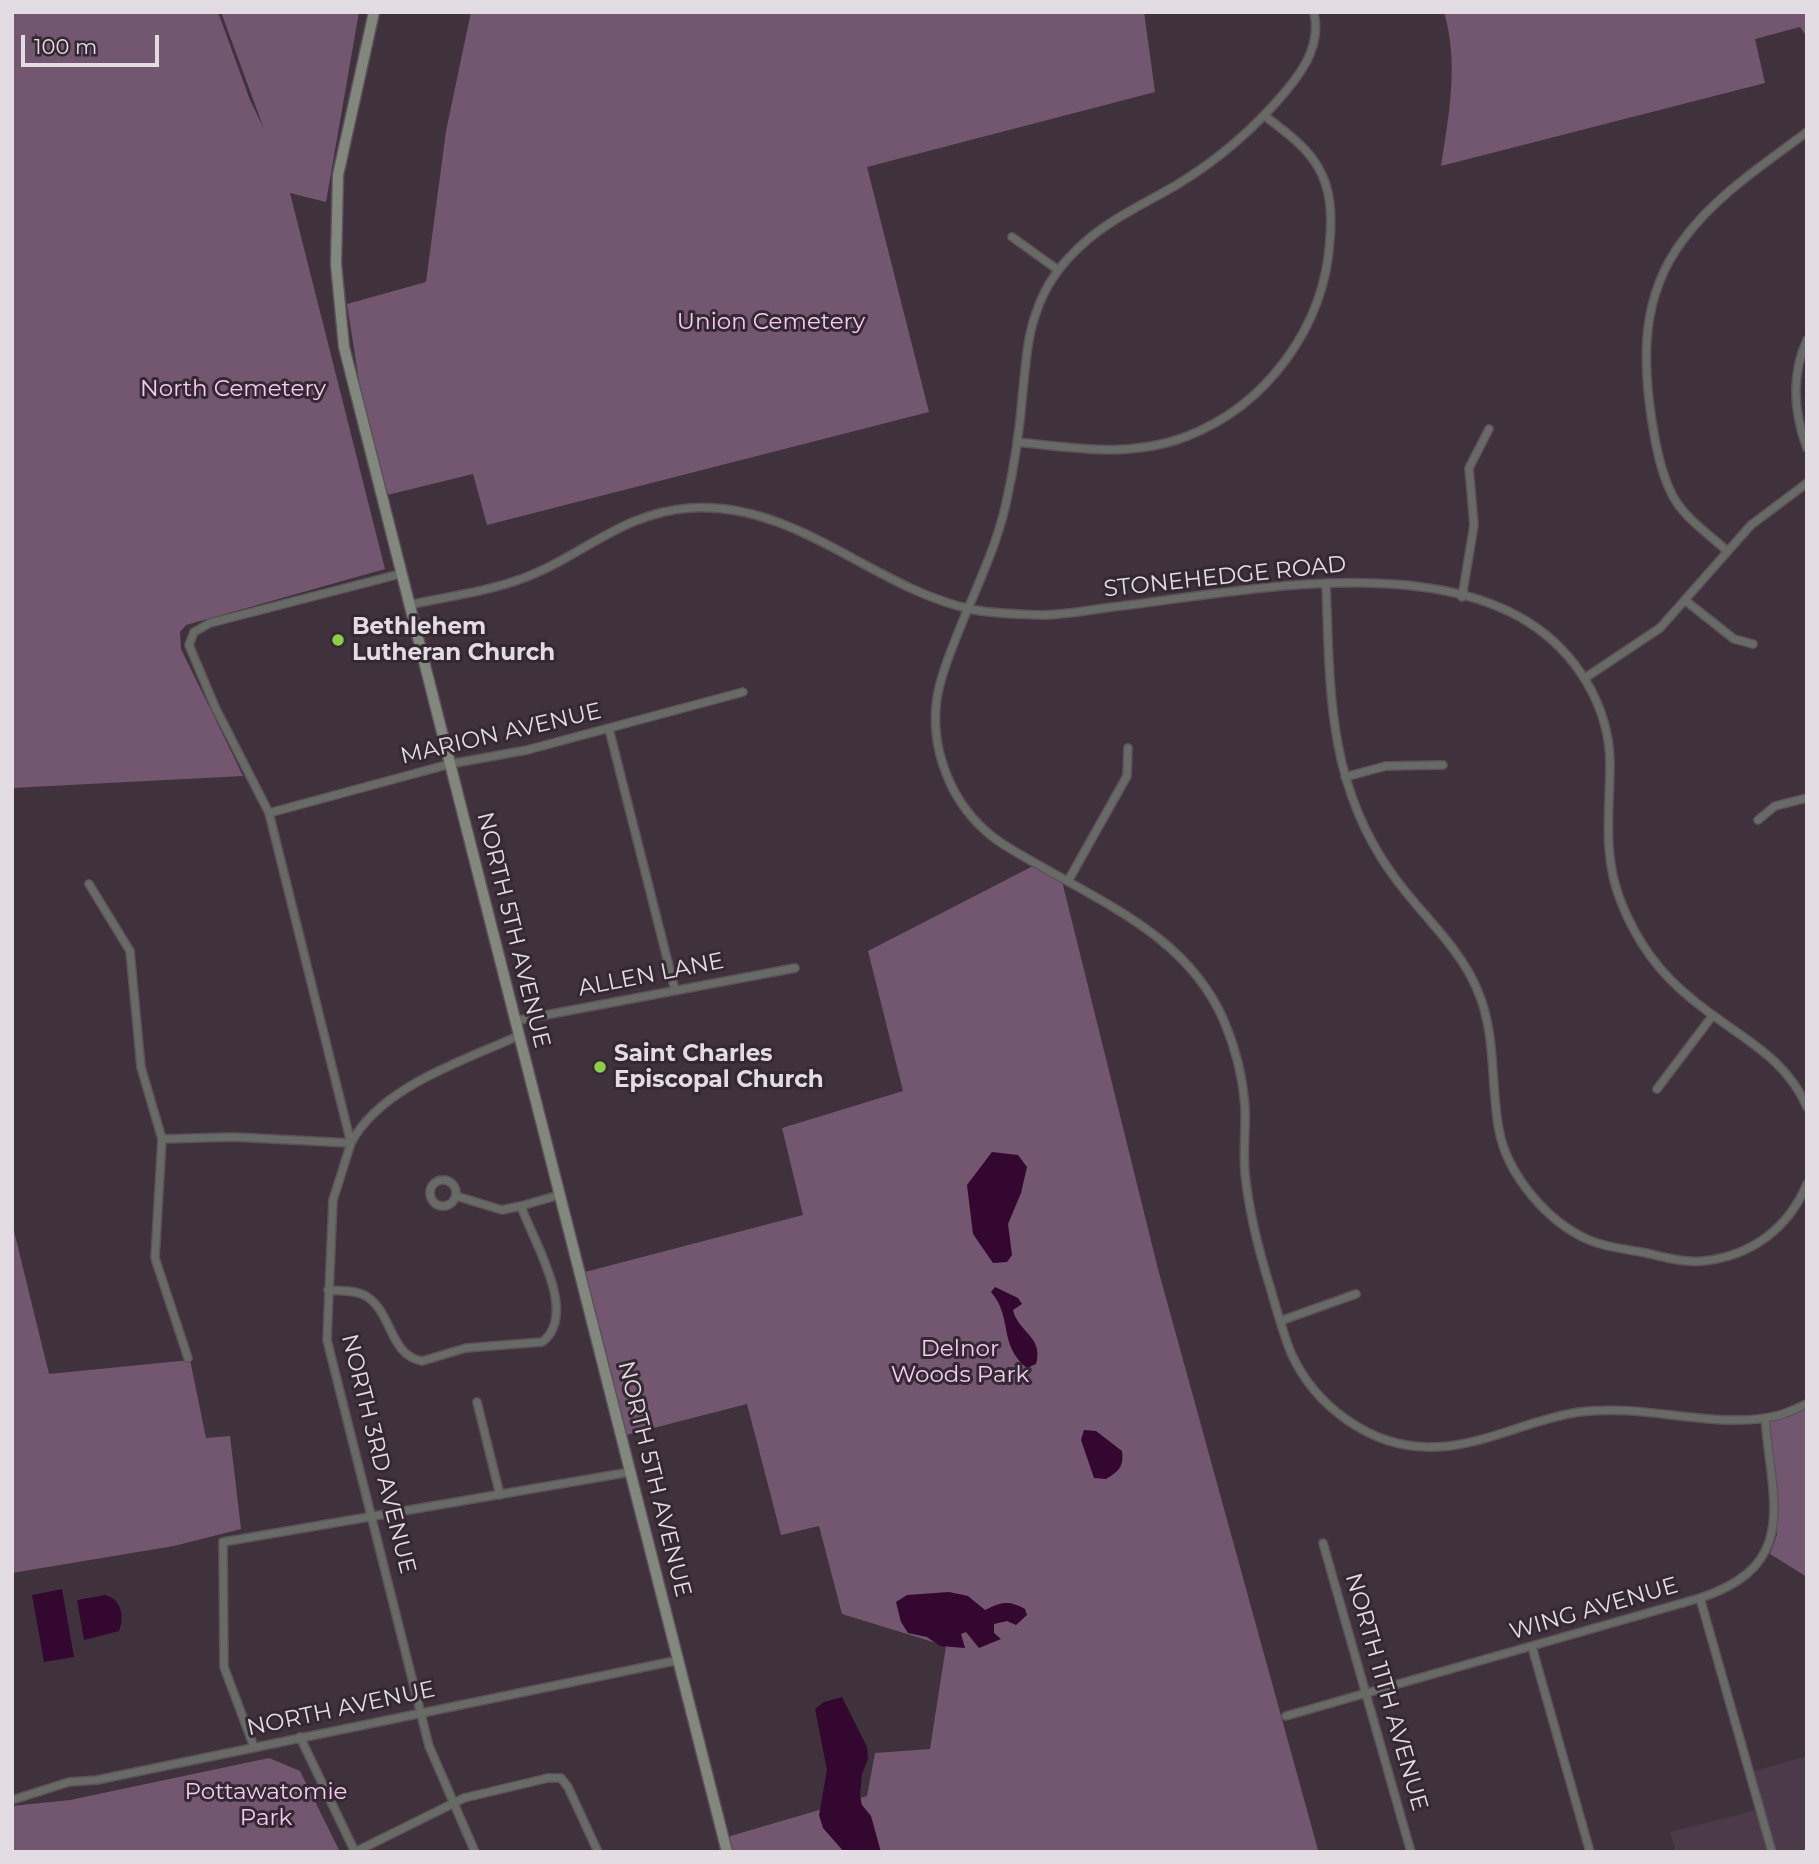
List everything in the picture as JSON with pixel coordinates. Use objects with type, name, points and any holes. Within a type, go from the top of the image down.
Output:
[{"type":"main road","name":"NORTH 5TH AVENUE","points":[[373,12],[338,176],[337,277],[350,377],[727,1852]]},
{"type":"street","points":[[1314,12],[1317,26],[1308,64],[1265,116],[1227,151],[1088,239],[1058,270],[1037,308],[1029,336],[1017,442],[999,531],[940,684],[937,702],[939,749],[946,775],[956,796],[989,834],[1123,911],[1155,933],[1206,989],[1224,1021],[1238,1065],[1245,1104],[1244,1167],[1251,1216],[1280,1321],[1300,1369],[1324,1402],[1362,1429],[1401,1444],[1431,1447],[1466,1442],[1541,1419],[1606,1410],[1648,1410],[1726,1419],[1765,1418],[1779,1416],[1807,1404]]},
{"type":"street","points":[[1017,442],[1103,452],[1129,450],[1184,438],[1242,405],[1270,380],[1291,354],[1308,322],[1326,270],[1331,219],[1329,193],[1319,168],[1301,145],[1265,116]]},
{"type":"street","points":[[1727,551],[1691,520],[1669,489],[1656,442],[1645,376],[1645,341],[1663,273],[1681,242],[1704,213],[1729,190],[1807,132]]},
{"type":"street","points":[[1012,237],[1058,270]]},
{"type":"street","points":[[1807,340],[1801,353],[1795,387],[1797,423],[1807,448]]},
{"type":"street","points":[[1462,597],[1474,525],[1469,468],[1489,429]]},
{"type":"street","points":[[1585,678],[1645,642],[1686,601],[1727,551],[1777,503],[1807,483]]},
{"type":"street","name":"STONEHEDGE ROAD","points":[[408,605],[518,580],[553,565],[625,523],[653,513],[716,508],[742,512],[799,530],[898,581],[970,609],[1046,615],[1326,583],[1400,585],[1499,607],[1528,622],[1551,640],[1585,678],[1597,703],[1608,745],[1610,865],[1620,901],[1642,947],[1657,967],[1713,1015],[1774,1058],[1796,1086],[1807,1107]]},
{"type":"street","points":[[351,1143],[269,813],[193,660],[190,638],[200,626],[400,574]]},
{"type":"street","points":[[1326,583],[1331,710],[1353,805],[1378,853],[1461,960],[1477,989],[1491,1038],[1496,1110],[1509,1163],[1550,1215],[1589,1240],[1694,1262],[1739,1254],[1772,1234],[1798,1205],[1807,1184]]},
{"type":"street","points":[[1686,601],[1734,639],[1753,644]]},
{"type":"street","name":"MARION AVENUE","points":[[269,813],[450,764],[527,750],[743,692]]},
{"type":"street","points":[[609,729],[675,990]]},
{"type":"street","points":[[1068,881],[1127,776],[1128,748]]},
{"type":"street","points":[[1345,777],[1386,766],[1443,765]]},
{"type":"street","points":[[1758,820],[1775,806],[1807,798]]},
{"type":"street","points":[[89,884],[130,951],[141,1067],[162,1139],[155,1258],[188,1358]]},
{"type":"street","name":"ALLEN LANE","points":[[514,1021],[795,968]]},
{"type":"street","points":[[1657,1089],[1713,1015]]},
{"type":"street","points":[[351,1143],[360,1126],[415,1082],[517,1036]]},
{"type":"street","points":[[162,1139],[233,1137],[351,1143]]},
{"type":"street","name":"NORTH 3RD AVENUE","points":[[351,1143],[334,1195],[327,1339],[429,1745],[475,1852]]},
{"type":"street","points":[[456,1196],[502,1210],[559,1195]]},
{"type":"street","points":[[328,1290],[358,1293],[373,1301],[380,1307],[401,1351],[422,1361],[486,1345],[542,1342],[549,1337],[556,1321],[555,1293],[520,1206]]},
{"type":"street","points":[[1280,1321],[1356,1294]]},
{"type":"street","points":[[477,1402],[500,1495]]},
{"type":"street","name":"WING AVENUE","points":[[1286,1716],[1700,1598],[1719,1592],[1752,1572],[1770,1544],[1774,1513],[1765,1418]]},
{"type":"street","points":[[254,1747],[224,1667],[223,1542],[630,1472]]},
{"type":"street","name":"NORTH 11TH AVENUE","points":[[1323,1543],[1411,1852]]},
{"type":"street","points":[[1700,1598],[1772,1852]]},
{"type":"street","points":[[1532,1647],[1590,1852]]},
{"type":"street","name":"NORTH AVENUE","points":[[12,1800],[69,1782],[97,1780],[679,1660]]},
{"type":"street","points":[[300,1737],[355,1852],[464,1798],[548,1778],[561,1778],[598,1852]]},
{"type":"shaded area","points":[[992,1152],[1018,1155],[1027,1167],[1021,1193],[1008,1224],[1012,1255],[1007,1262],[993,1263],[973,1234],[967,1185]]},
{"type":"shaded area","points":[[995,1287],[1018,1298],[1022,1304],[1013,1310],[1034,1341],[1038,1355],[1036,1364],[1027,1368],[1012,1350],[1002,1311],[991,1292]]},
{"type":"shaded area","points":[[1084,1430],[1096,1431],[1122,1451],[1120,1468],[1106,1479],[1094,1478],[1081,1440]]},
{"type":"shaded area","points":[[62,1589],[74,1657],[44,1662],[32,1595]]},
{"type":"shaded area","points":[[949,1592],[968,1596],[985,1610],[1009,1603],[1025,1609],[1027,1615],[1016,1625],[1007,1621],[994,1624],[994,1633],[1001,1639],[979,1648],[966,1632],[961,1634],[965,1648],[940,1646],[927,1637],[908,1633],[901,1622],[896,1602],[907,1595]]},
{"type":"shaded area","points":[[105,1595],[115,1600],[120,1609],[122,1620],[119,1631],[84,1640],[77,1600]]},
{"type":"shaded area","points":[[842,1697],[867,1747],[868,1759],[862,1774],[860,1796],[862,1805],[871,1816],[881,1852],[844,1852],[823,1828],[819,1815],[827,1770],[815,1709],[824,1702]]},
{"type":"shaded area","points":[[1807,1756],[1807,1852],[1774,1852],[1751,1772]]},
{"type":"shaded area","points":[[1757,1810],[1769,1852],[1676,1852],[1670,1832]]},
{"type":"green space","name":"North Cemetery","points":[[12,12],[218,12],[250,100],[264,129],[221,12],[359,12],[326,202],[290,193],[385,569],[186,625],[180,632],[181,649],[243,776],[12,788]]},
{"type":"green space","name":"Union Cemetery","points":[[471,12],[1144,12],[1155,92],[867,167],[929,412],[487,525],[473,474],[387,495],[360,388],[347,304],[426,282],[446,131]]},
{"type":"green space","points":[[1444,12],[1807,12],[1807,37],[1800,27],[1755,39],[1765,83],[1441,166],[1452,70],[1449,31]]},
{"type":"green space","name":"Delnor Woods Park","points":[[1033,866],[1062,881],[1158,1269],[1318,1850],[732,1852],[727,1837],[867,1796],[875,1753],[930,1749],[946,1646],[842,1614],[819,1526],[781,1535],[747,1404],[626,1435],[585,1272],[803,1215],[782,1128],[903,1091],[868,951]]},
{"type":"green space","points":[[12,1223],[49,1374],[190,1360],[206,1438],[230,1436],[241,1529],[174,1546],[12,1573]]},
{"type":"green space","points":[[1807,1408],[1807,1577],[1770,1554],[1777,1535],[1769,1422]]},
{"type":"green space","name":"Pottawatomie Park","points":[[269,1758],[300,1771],[340,1852],[12,1852],[12,1806],[70,1800]]},
{"type":"place","name":"Bethlehem Lutheran Church","points":[[338,640]]},
{"type":"place","name":"Saint Charles Episcopal Church","points":[[600,1067]]}]
